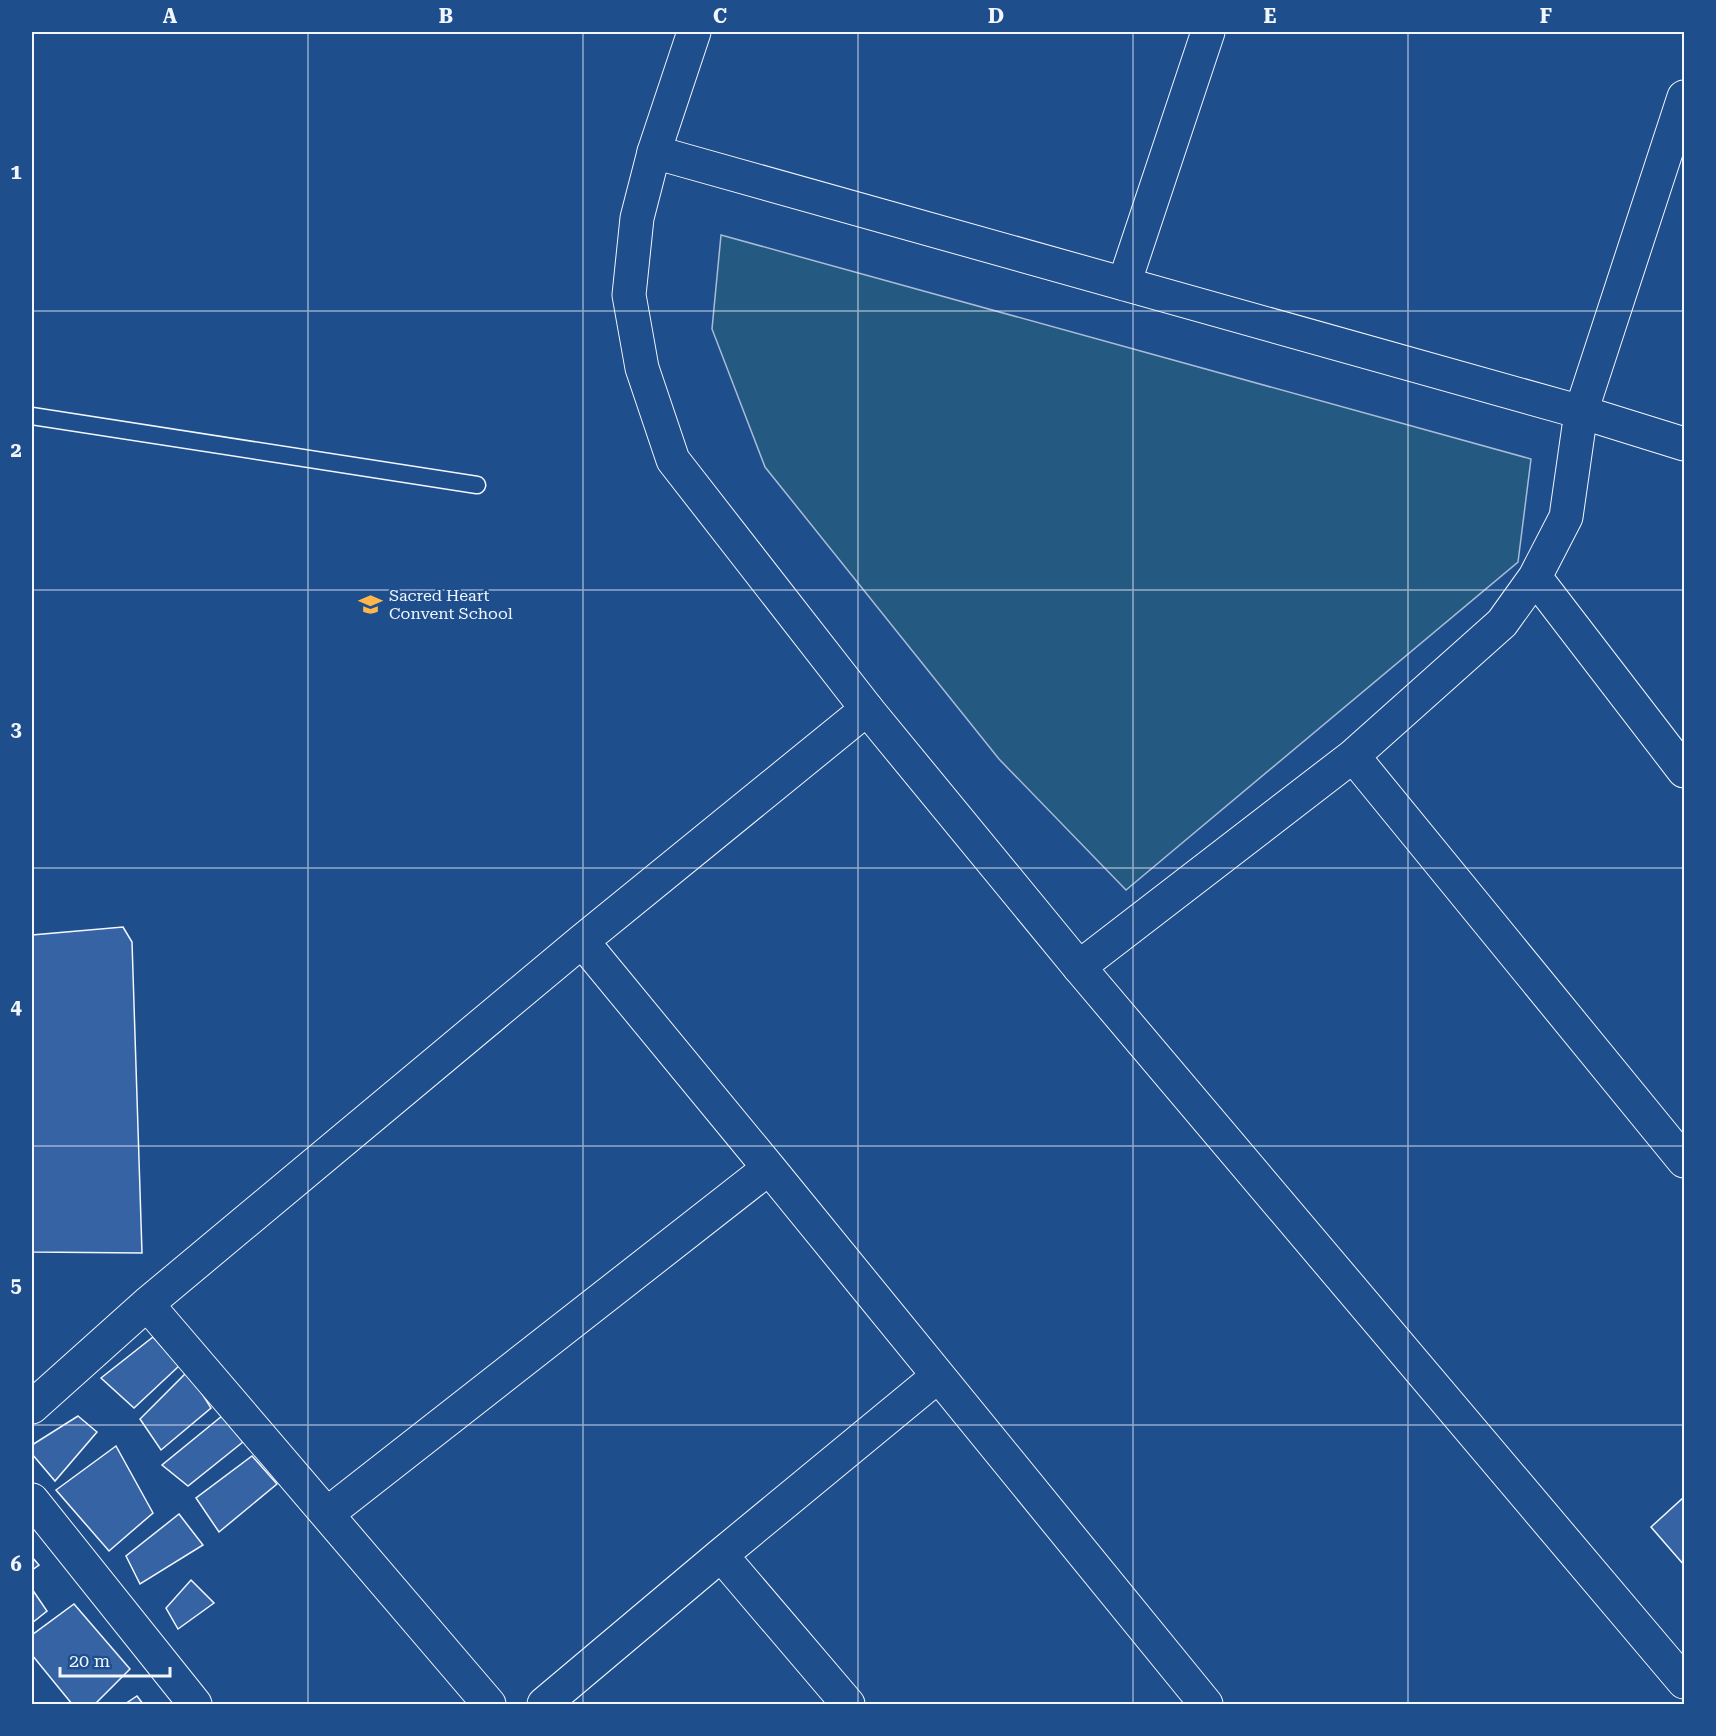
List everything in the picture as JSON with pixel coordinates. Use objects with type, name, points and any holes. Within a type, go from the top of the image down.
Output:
[{"type":"street","points":[[694,32],[654,152],[637,218],[629,295],[642,368],[673,460],[867,709],[1079,967],[1684,1682]]},
{"type":"street","points":[[1124,284],[1208,32]]},
{"type":"street","points":[[1079,967],[1353,756],[1502,622],[1535,577],[1566,518],[1581,412],[1684,97]]},
{"type":"street","points":[[654,152],[1581,412],[1684,444]]},
{"type":"street","points":[[1535,577],[1684,771]]},
{"type":"street","points":[[32,1407],[147,1304],[582,941],[867,709]]},
{"type":"street","points":[[1353,756],[1684,1161]]},
{"type":"street","points":[[582,941],[1206,1704]]},
{"type":"street","points":[[327,1514],[769,1168]]},
{"type":"street","points":[[147,1304],[489,1704]]},
{"type":"street","points":[[544,1704],[938,1376]]},
{"type":"street","points":[[32,1500],[195,1704]]},
{"type":"street","points":[[721,1555],[848,1704]]},
{"type":"lane","points":[[32,416],[477,485]]},
{"type":"shaded area","points":[[721,235],[1531,459],[1518,562],[1126,890],[999,759],[765,467],[712,329]]},
{"type":"building","points":[[123,927],[132,942],[142,1253],[32,1252],[32,935]]},
{"type":"building","points":[[153,1337],[179,1366],[134,1408],[101,1378]]},
{"type":"building","points":[[188,1371],[211,1408],[161,1450],[140,1419]]},
{"type":"building","points":[[78,1416],[97,1432],[55,1481],[32,1454],[32,1445]]},
{"type":"building","points":[[222,1416],[243,1442],[188,1486],[162,1465]]},
{"type":"building","points":[[116,1446],[153,1513],[109,1551],[56,1490]]},
{"type":"building","points":[[252,1456],[277,1484],[219,1532],[196,1498]]},
{"type":"building","points":[[1684,1497],[1684,1565],[1651,1527]]},
{"type":"building","points":[[179,1514],[203,1545],[140,1584],[126,1556]]},
{"type":"building","points":[[32,1557],[39,1565],[32,1570]]},
{"type":"building","points":[[191,1580],[214,1603],[178,1629],[166,1608]]},
{"type":"building","points":[[32,1589],[47,1611],[32,1623]]},
{"type":"building","points":[[74,1604],[130,1669],[95,1704],[72,1704],[32,1655],[32,1635]]},
{"type":"building","points":[[137,1696],[143,1704],[125,1704]]},
{"type":"place","name":"Sacred Heart Convent School","points":[[371,604]]}]
